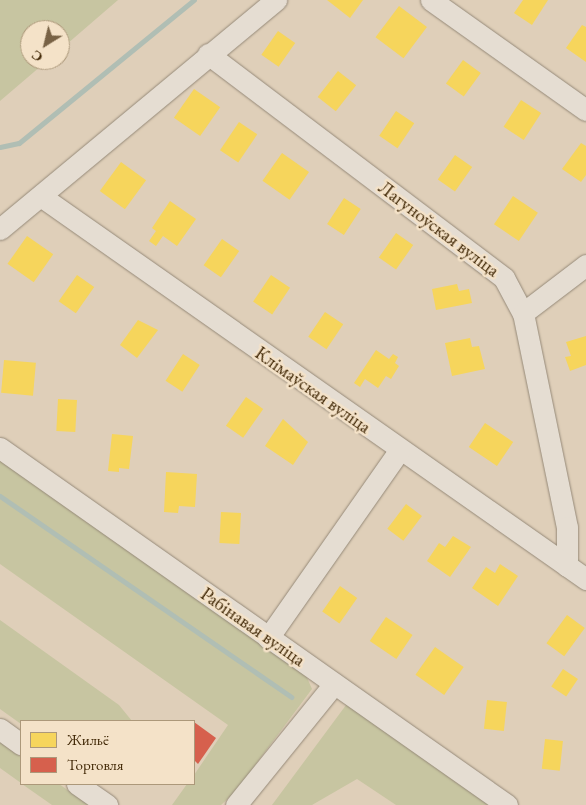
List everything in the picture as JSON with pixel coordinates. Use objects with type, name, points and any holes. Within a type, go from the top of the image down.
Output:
[{"type":"street","points":[[0,229],[42,197],[208,54],[276,0]]},
{"type":"street","points":[[431,0],[586,110]]},
{"type":"street","name":"Лагуноўская вуліца","points":[[208,54],[504,278],[523,313],[567,527],[568,566]]},
{"type":"street","name":"Клімаўская вуліца","points":[[42,197],[400,451],[586,580]]},
{"type":"street","points":[[523,313],[586,265]]},
{"type":"street","name":"Рабінавая вуліца","points":[[0,448],[507,805]]},
{"type":"street","points":[[268,638],[400,451]]},
{"type":"street","points":[[236,805],[334,684]]},
{"type":"street","points":[[0,729],[20,743]]},
{"type":"street","points":[[78,785],[107,805]]},
{"type":"shaded area","points":[[0,0],[118,0],[70,41],[70,20],[20,20],[20,70],[36,70],[0,101]]},
{"type":"shaded area","points":[[0,459],[305,673],[312,689],[235,792],[221,805],[172,805],[186,785],[195,785],[195,774],[228,725],[0,564]]},
{"type":"shaded area","points":[[0,620],[119,705],[131,720],[20,720],[20,723],[0,709]]},
{"type":"shaded area","points":[[352,697],[507,805],[396,805],[357,779],[312,805],[272,805]]},
{"type":"shaded area","points":[[0,742],[20,756],[20,782],[0,768]]},
{"type":"shaded area","points":[[23,785],[60,785],[89,805],[52,805]]},
{"type":"building: Жильё","points":[[327,0],[363,0],[350,18]]},
{"type":"building: Жильё","points":[[523,0],[548,0],[532,25],[514,13]]},
{"type":"building: Жильё","points":[[399,6],[427,27],[403,58],[376,37]]},
{"type":"building: Жильё","points":[[582,25],[586,27],[586,62],[566,48]]},
{"type":"building: Жильё","points":[[278,31],[295,43],[279,67],[261,55]]},
{"type":"building: Жильё","points":[[463,60],[481,73],[464,96],[446,83]]},
{"type":"building: Жильё","points":[[338,71],[356,85],[336,111],[318,97]]},
{"type":"building: Жильё","points":[[194,89],[220,107],[200,136],[174,118]]},
{"type":"building: Жильё","points":[[521,100],[541,113],[524,140],[504,127]]},
{"type":"building: Жильё","points":[[396,111],[414,123],[397,148],[379,136]]},
{"type":"building: Жильё","points":[[239,122],[257,134],[238,162],[220,150]]},
{"type":"building: Жильё","points":[[581,143],[586,146],[586,175],[581,182],[562,169]]},
{"type":"building: Жильё","points":[[282,153],[309,172],[290,200],[262,181]]},
{"type":"building: Жильё","points":[[455,155],[472,167],[455,192],[438,180]]},
{"type":"building: Жильё","points":[[121,162],[146,180],[125,209],[100,191]]},
{"type":"building: Жильё","points":[[513,196],[538,213],[519,241],[494,224]]},
{"type":"building: Жильё","points":[[344,198],[361,209],[344,235],[327,224]]},
{"type":"building: Жильё","points":[[170,201],[196,219],[177,246],[163,236],[156,246],[149,241],[156,231],[152,228]]},
{"type":"building: Жильё","points":[[396,233],[413,245],[396,270],[379,258]]},
{"type":"building: Жильё","points":[[27,236],[53,254],[34,282],[7,264]]},
{"type":"building: Жильё","points":[[222,239],[239,251],[221,277],[204,265]]},
{"type":"building: Жильё","points":[[77,275],[94,287],[76,313],[59,301]]},
{"type":"building: Жильё","points":[[271,275],[290,288],[272,314],[253,302]]},
{"type":"building: Жильё","points":[[457,284],[459,291],[469,289],[472,303],[436,310],[432,289]]},
{"type":"building: Жильё","points":[[325,312],[343,324],[326,349],[308,337]]},
{"type":"building: Жильё","points":[[138,320],[158,330],[137,358],[120,345]]},
{"type":"building: Жильё","points":[[586,336],[586,365],[570,371],[565,357],[571,356],[566,342]]},
{"type":"building: Жильё","points":[[470,338],[472,347],[479,346],[485,369],[452,376],[445,343]]},
{"type":"building: Жильё","points":[[376,350],[389,359],[393,354],[398,357],[395,363],[399,366],[391,379],[386,376],[378,388],[365,379],[360,387],[354,383]]},
{"type":"building: Жильё","points":[[183,354],[200,365],[182,392],[166,381]]},
{"type":"building: Жильё","points":[[4,360],[36,363],[33,396],[1,393]]},
{"type":"building: Жильё","points":[[246,397],[263,409],[243,438],[226,426]]},
{"type":"building: Жильё","points":[[58,399],[77,400],[75,432],[56,431]]},
{"type":"building: Жильё","points":[[283,419],[308,442],[293,465],[265,446]]},
{"type":"building: Жильё","points":[[485,423],[513,442],[497,466],[469,447]]},
{"type":"building: Жильё","points":[[112,434],[133,436],[129,469],[119,468],[119,472],[108,471]]},
{"type":"building: Жильё","points":[[166,472],[197,474],[195,507],[179,506],[178,513],[164,512]]},
{"type":"building: Жильё","points":[[406,504],[422,516],[403,541],[387,529]]},
{"type":"building: Жильё","points":[[221,512],[241,513],[239,544],[219,543]]},
{"type":"building: Жильё","points":[[453,536],[471,547],[450,577],[427,561],[439,543],[445,547]]},
{"type":"building: Жильё","points":[[500,564],[518,576],[498,606],[472,588],[486,567],[495,573]]},
{"type":"building: Жильё","points":[[340,586],[357,598],[339,623],[322,611]]},
{"type":"building: Жильё","points":[[567,615],[585,628],[564,656],[546,643]]},
{"type":"building: Жильё","points":[[386,617],[413,635],[396,659],[370,641]]},
{"type":"building: Жильё","points":[[435,647],[464,667],[444,695],[415,675]]},
{"type":"building: Жильё","points":[[563,669],[578,679],[566,696],[551,686]]},
{"type":"building: Жильё","points":[[487,700],[507,702],[504,731],[484,729]]},
{"type":"building: Жильё","points":[[545,739],[563,741],[560,771],[542,769]]},
{"type":"building: Торговля","points":[[195,723],[216,738],[198,764],[195,761]]},
{"type":"waterway","points":[[0,147],[19,143],[194,0]]},
{"type":"waterway","points":[[0,496],[291,697]]}]
